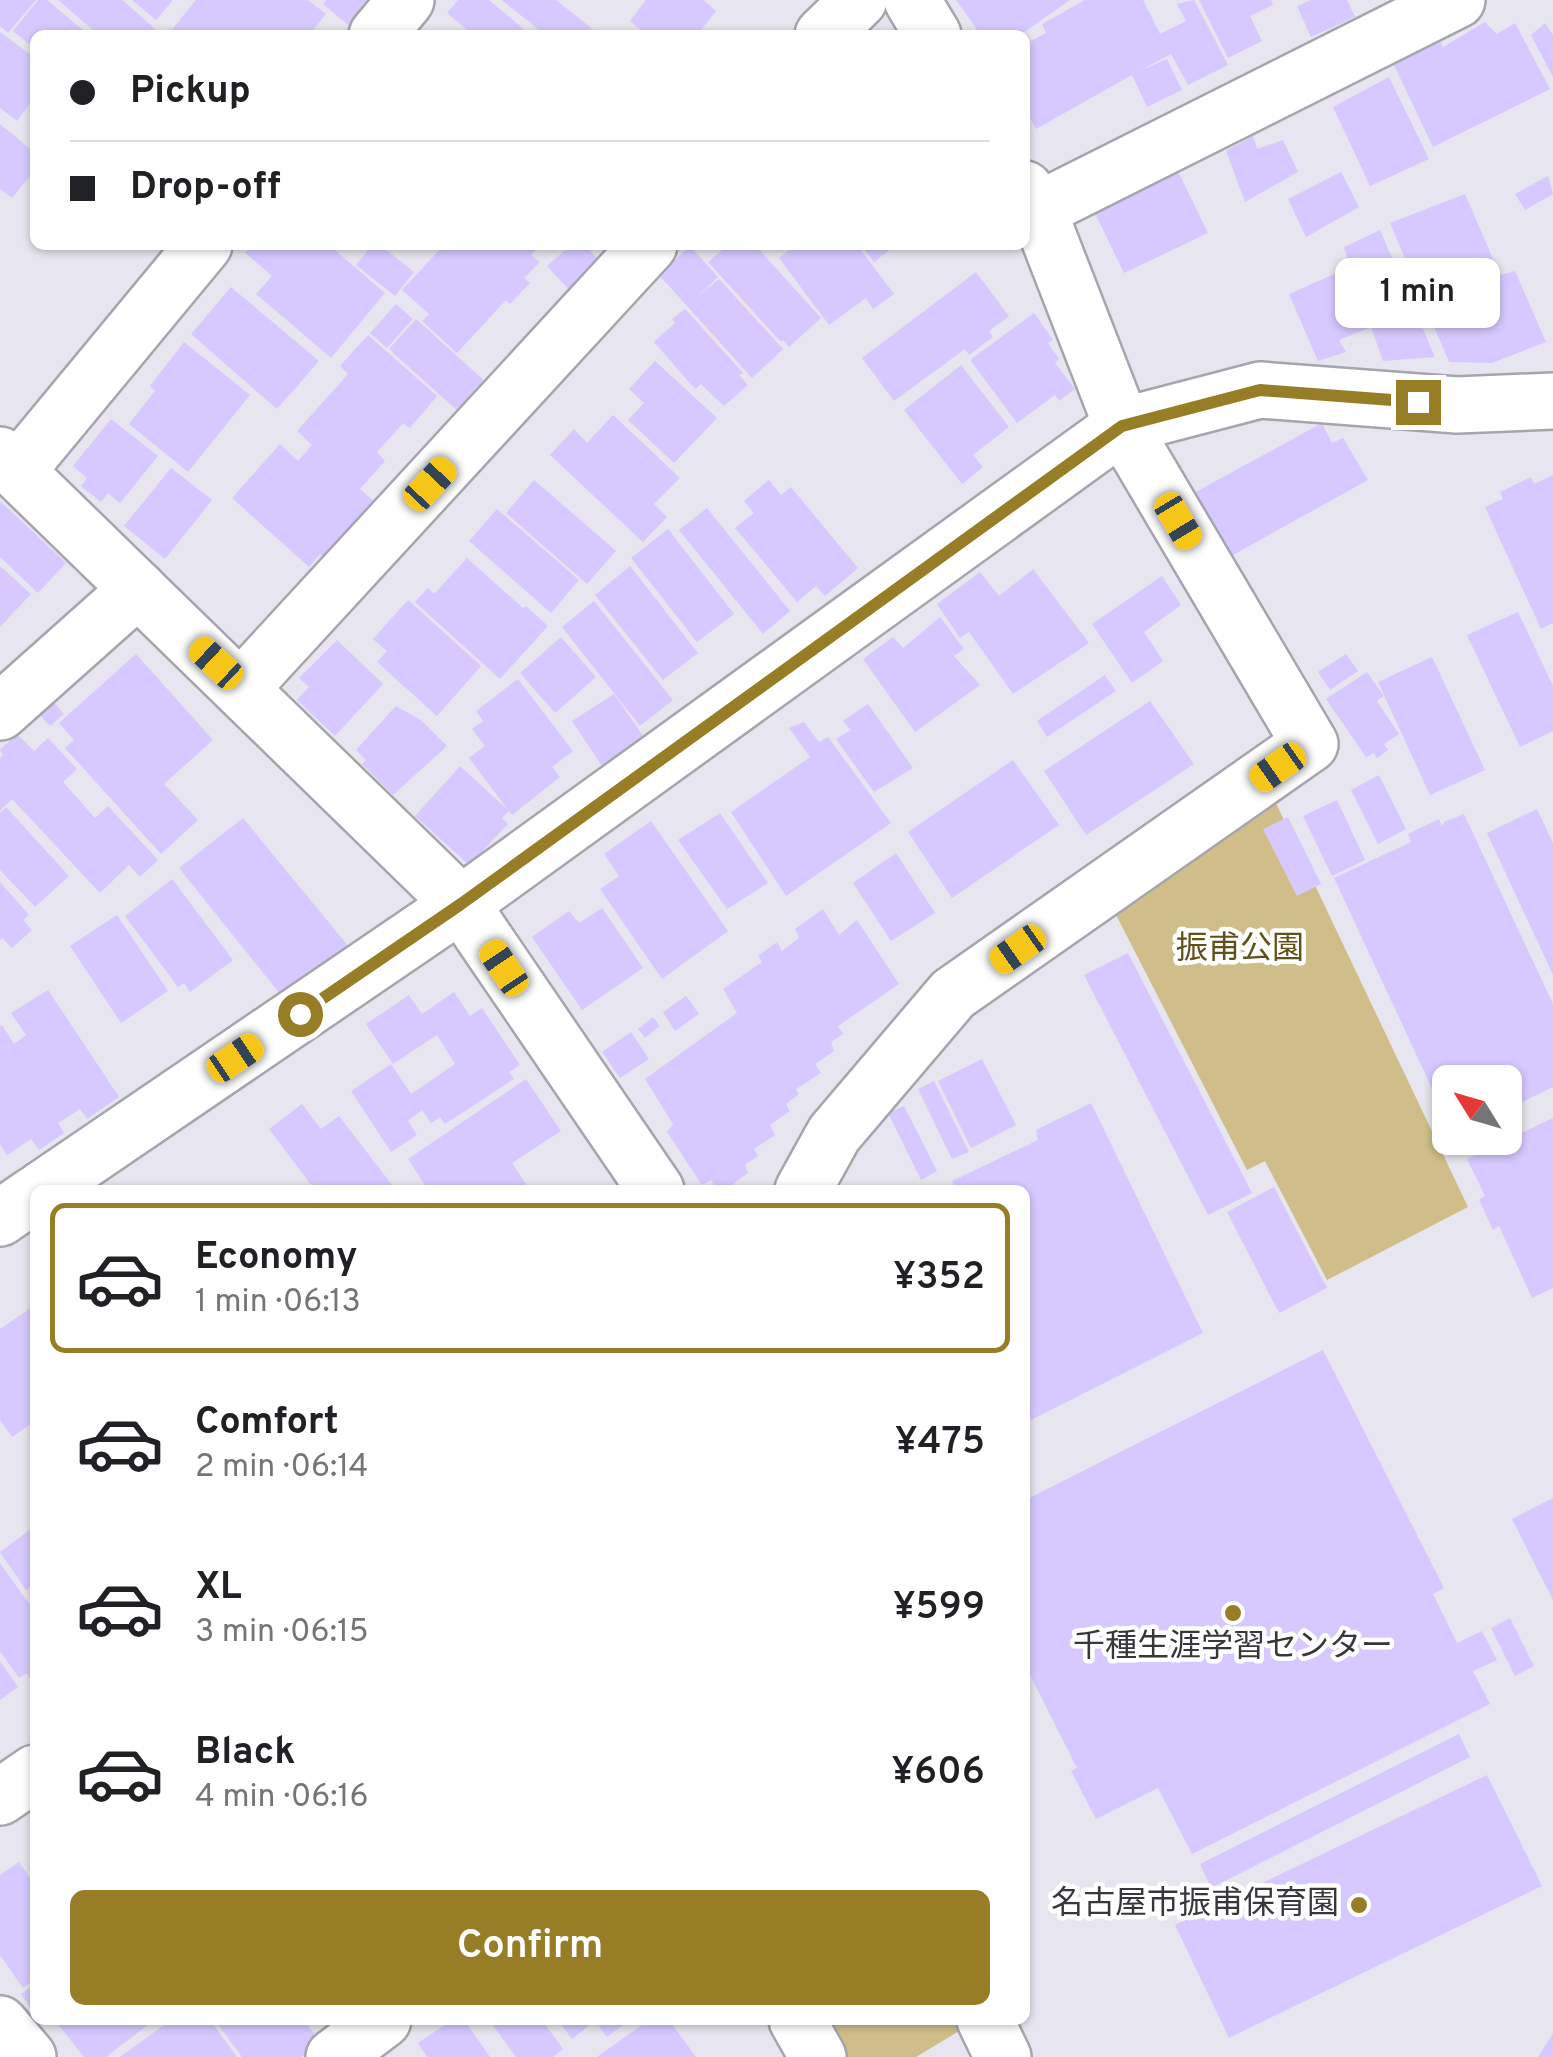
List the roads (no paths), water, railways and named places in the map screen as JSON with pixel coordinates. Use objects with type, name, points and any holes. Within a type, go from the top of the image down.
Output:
[{"type":"street","points":[[381,30],[406,0]]},
{"type":"street","points":[[828,30],[859,0]]},
{"type":"street","points":[[912,0],[930,30]]},
{"type":"street","points":[[805,1185],[834,1134],[953,994],[1310,744],[1122,426],[1032,200],[1457,0]]},
{"type":"street","points":[[200,250],[8,463],[461,904],[653,1185]]},
{"type":"street","points":[[242,687],[643,250]]},
{"type":"street","points":[[61,1185],[461,904],[1122,426],[1260,390],[1458,404],[1553,401]]},
{"type":"street","points":[[0,712],[138,589]]},
{"type":"street","points":[[0,1797],[30,1776]]},
{"type":"street","points":[[0,2024],[28,2057]]},
{"type":"street","points":[[334,2057],[376,2025]]},
{"type":"street","points":[[800,2025],[818,2057]]},
{"type":"street","points":[[987,2025],[1003,2057]]},
{"type":"place","name":"千種生涯学習センター","points":[[1233,1613]]},
{"type":"place","name":"名古屋市振甫保育園","points":[[1359,1905]]},
{"type":"park label","name":"振甫公園","points":[[1240,950]]}]
